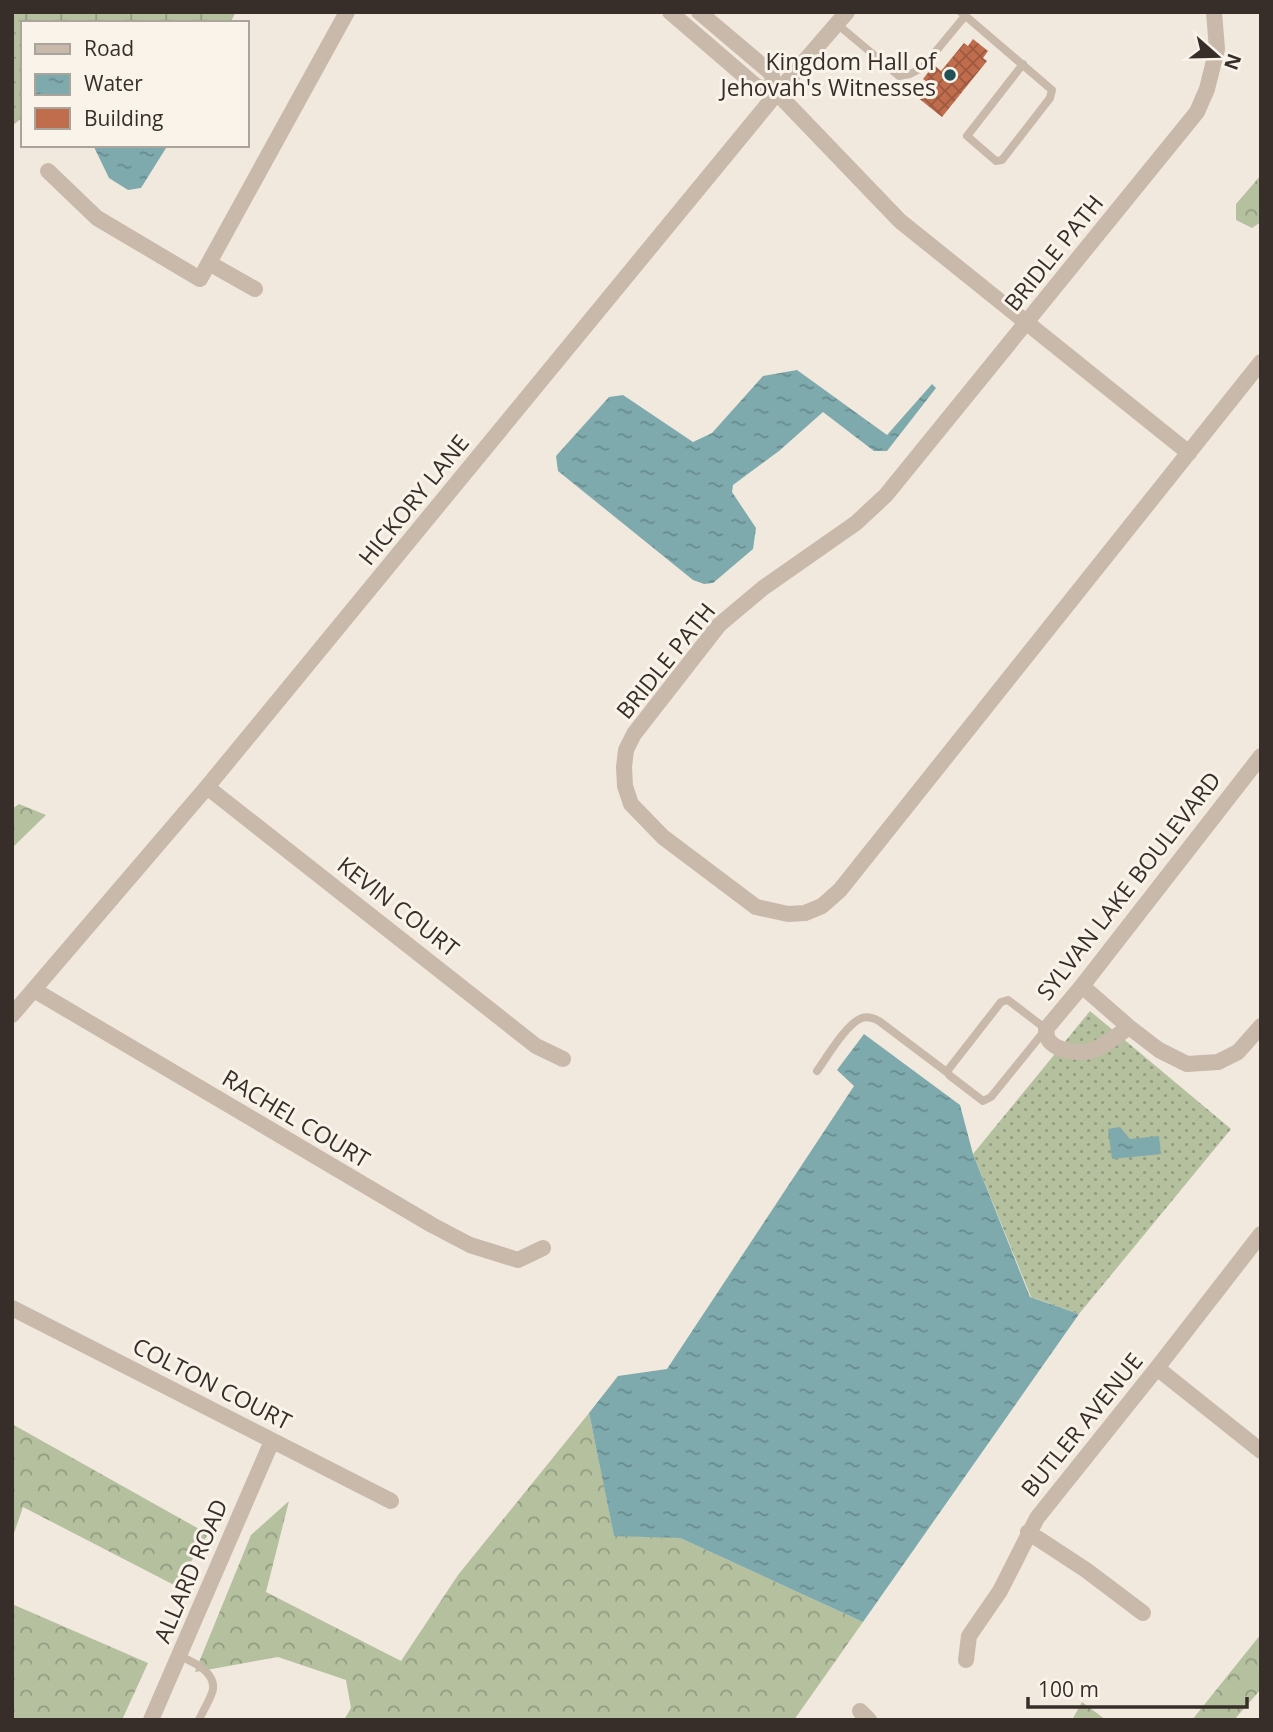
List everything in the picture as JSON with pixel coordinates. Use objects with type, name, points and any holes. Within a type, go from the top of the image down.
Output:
[{"type":"street","points":[[48,171],[97,218],[200,279],[347,12]]},
{"type":"street","points":[[670,12],[756,86],[777,93],[900,221],[1189,453]]},
{"type":"street","points":[[699,12],[771,72],[777,93]]},
{"type":"street","name":"BRIDLE PATH","points":[[1214,12],[1217,50],[1207,89],[1197,112],[886,495],[856,523],[763,588],[719,625],[634,734],[626,750],[625,786],[631,804],[663,838],[756,908],[788,915],[805,913],[822,906],[840,890],[1261,362]]},
{"type":"street","name":"HICKORY LANE","points":[[12,1015],[207,787],[777,93],[842,18]]},
{"type":"street","points":[[209,263],[255,289]]},
{"type":"street","name":"SYLVAN LAKE BOULEVARD","points":[[1129,1027],[1096,1050],[1075,1054],[1050,1043],[1046,1038],[1046,1029],[1261,756]]},
{"type":"street","name":"KEVIN COURT","points":[[207,787],[536,1046],[563,1059]]},
{"type":"street","points":[[1082,986],[1159,1050],[1187,1064],[1218,1062],[1238,1052],[1261,1026]]},
{"type":"street","name":"RACHEL COURT","points":[[34,990],[432,1226],[470,1245],[518,1260],[542,1248]]},
{"type":"street","name":"BUTLER AVENUE","points":[[966,1660],[969,1636],[1000,1591],[1037,1518],[1261,1234]]},
{"type":"street","name":"COLTON COURT","points":[[12,1308],[391,1501]]},
{"type":"street","points":[[1157,1368],[1261,1451]]},
{"type":"street","name":"ALLARD ROAD","points":[[151,1720],[272,1441]]},
{"type":"street","points":[[1028,1532],[1086,1570],[1143,1613]]},
{"type":"lane","points":[[842,18],[899,76],[922,68],[963,14],[1023,64],[1049,86],[1052,90],[1050,98],[1002,160],[996,161],[967,136],[1023,64]]},
{"type":"lane","points":[[817,1071],[849,1028],[860,1018],[873,1018],[983,1101],[988,1100],[1046,1029],[1008,1000],[1001,1002],[949,1067],[948,1073]]},
{"type":"lane","points":[[179,1656],[192,1661],[210,1676],[213,1689],[199,1720]]},
{"type":"green space","points":[[12,12],[236,12],[231,21],[21,21],[21,119],[12,126]]},
{"type":"green space","points":[[1261,175],[1261,222],[1252,228],[1236,220],[1236,204]]},
{"type":"green space","points":[[19,804],[46,815],[12,848],[12,809]]},
{"type":"green space","points":[[1090,1011],[1231,1129],[1079,1314],[1031,1297],[973,1154]]},
{"type":"green space","points":[[589,1413],[614,1535],[680,1538],[863,1622],[794,1720],[344,1720],[351,1708],[346,1680],[278,1657],[195,1672],[251,1535],[289,1501],[266,1592],[401,1661],[458,1575]]},
{"type":"green space","points":[[12,1424],[208,1534],[176,1586],[23,1507],[12,1539]]},
{"type":"green space","points":[[12,1604],[148,1663],[122,1720],[12,1720]]},
{"type":"green space","points":[[1261,1634],[1261,1689],[1234,1720],[1192,1720]]},
{"type":"green space","points":[[1082,1702],[1106,1720],[1072,1720]]},
{"type":"water","points":[[94,147],[168,147],[141,188],[128,190],[109,178]]},
{"type":"water","points":[[797,370],[887,435],[932,384],[936,388],[887,451],[874,451],[823,412],[779,451],[733,485],[732,492],[756,528],[753,549],[713,583],[704,584],[693,580],[558,471],[556,456],[609,397],[623,395],[693,442],[712,433],[763,376]]},
{"type":"water","points":[[864,1034],[960,1105],[973,1154],[1030,1297],[1079,1314],[863,1622],[680,1538],[614,1536],[589,1413],[618,1376],[667,1369],[854,1086],[837,1070]]},
{"type":"water","points":[[1120,1127],[1130,1139],[1159,1136],[1161,1154],[1112,1159],[1108,1129]]},
{"type":"building","name":"Kingdom Hall of Jehovah's Witnesses","points":[[973,39],[988,51],[983,58],[987,61],[942,117],[917,97],[927,82],[923,79],[934,65],[941,71],[964,43],[968,46]]},
{"type":"place","name":"Kingdom Hall of Jehovah's Witnesses","points":[[950,75]]}]
